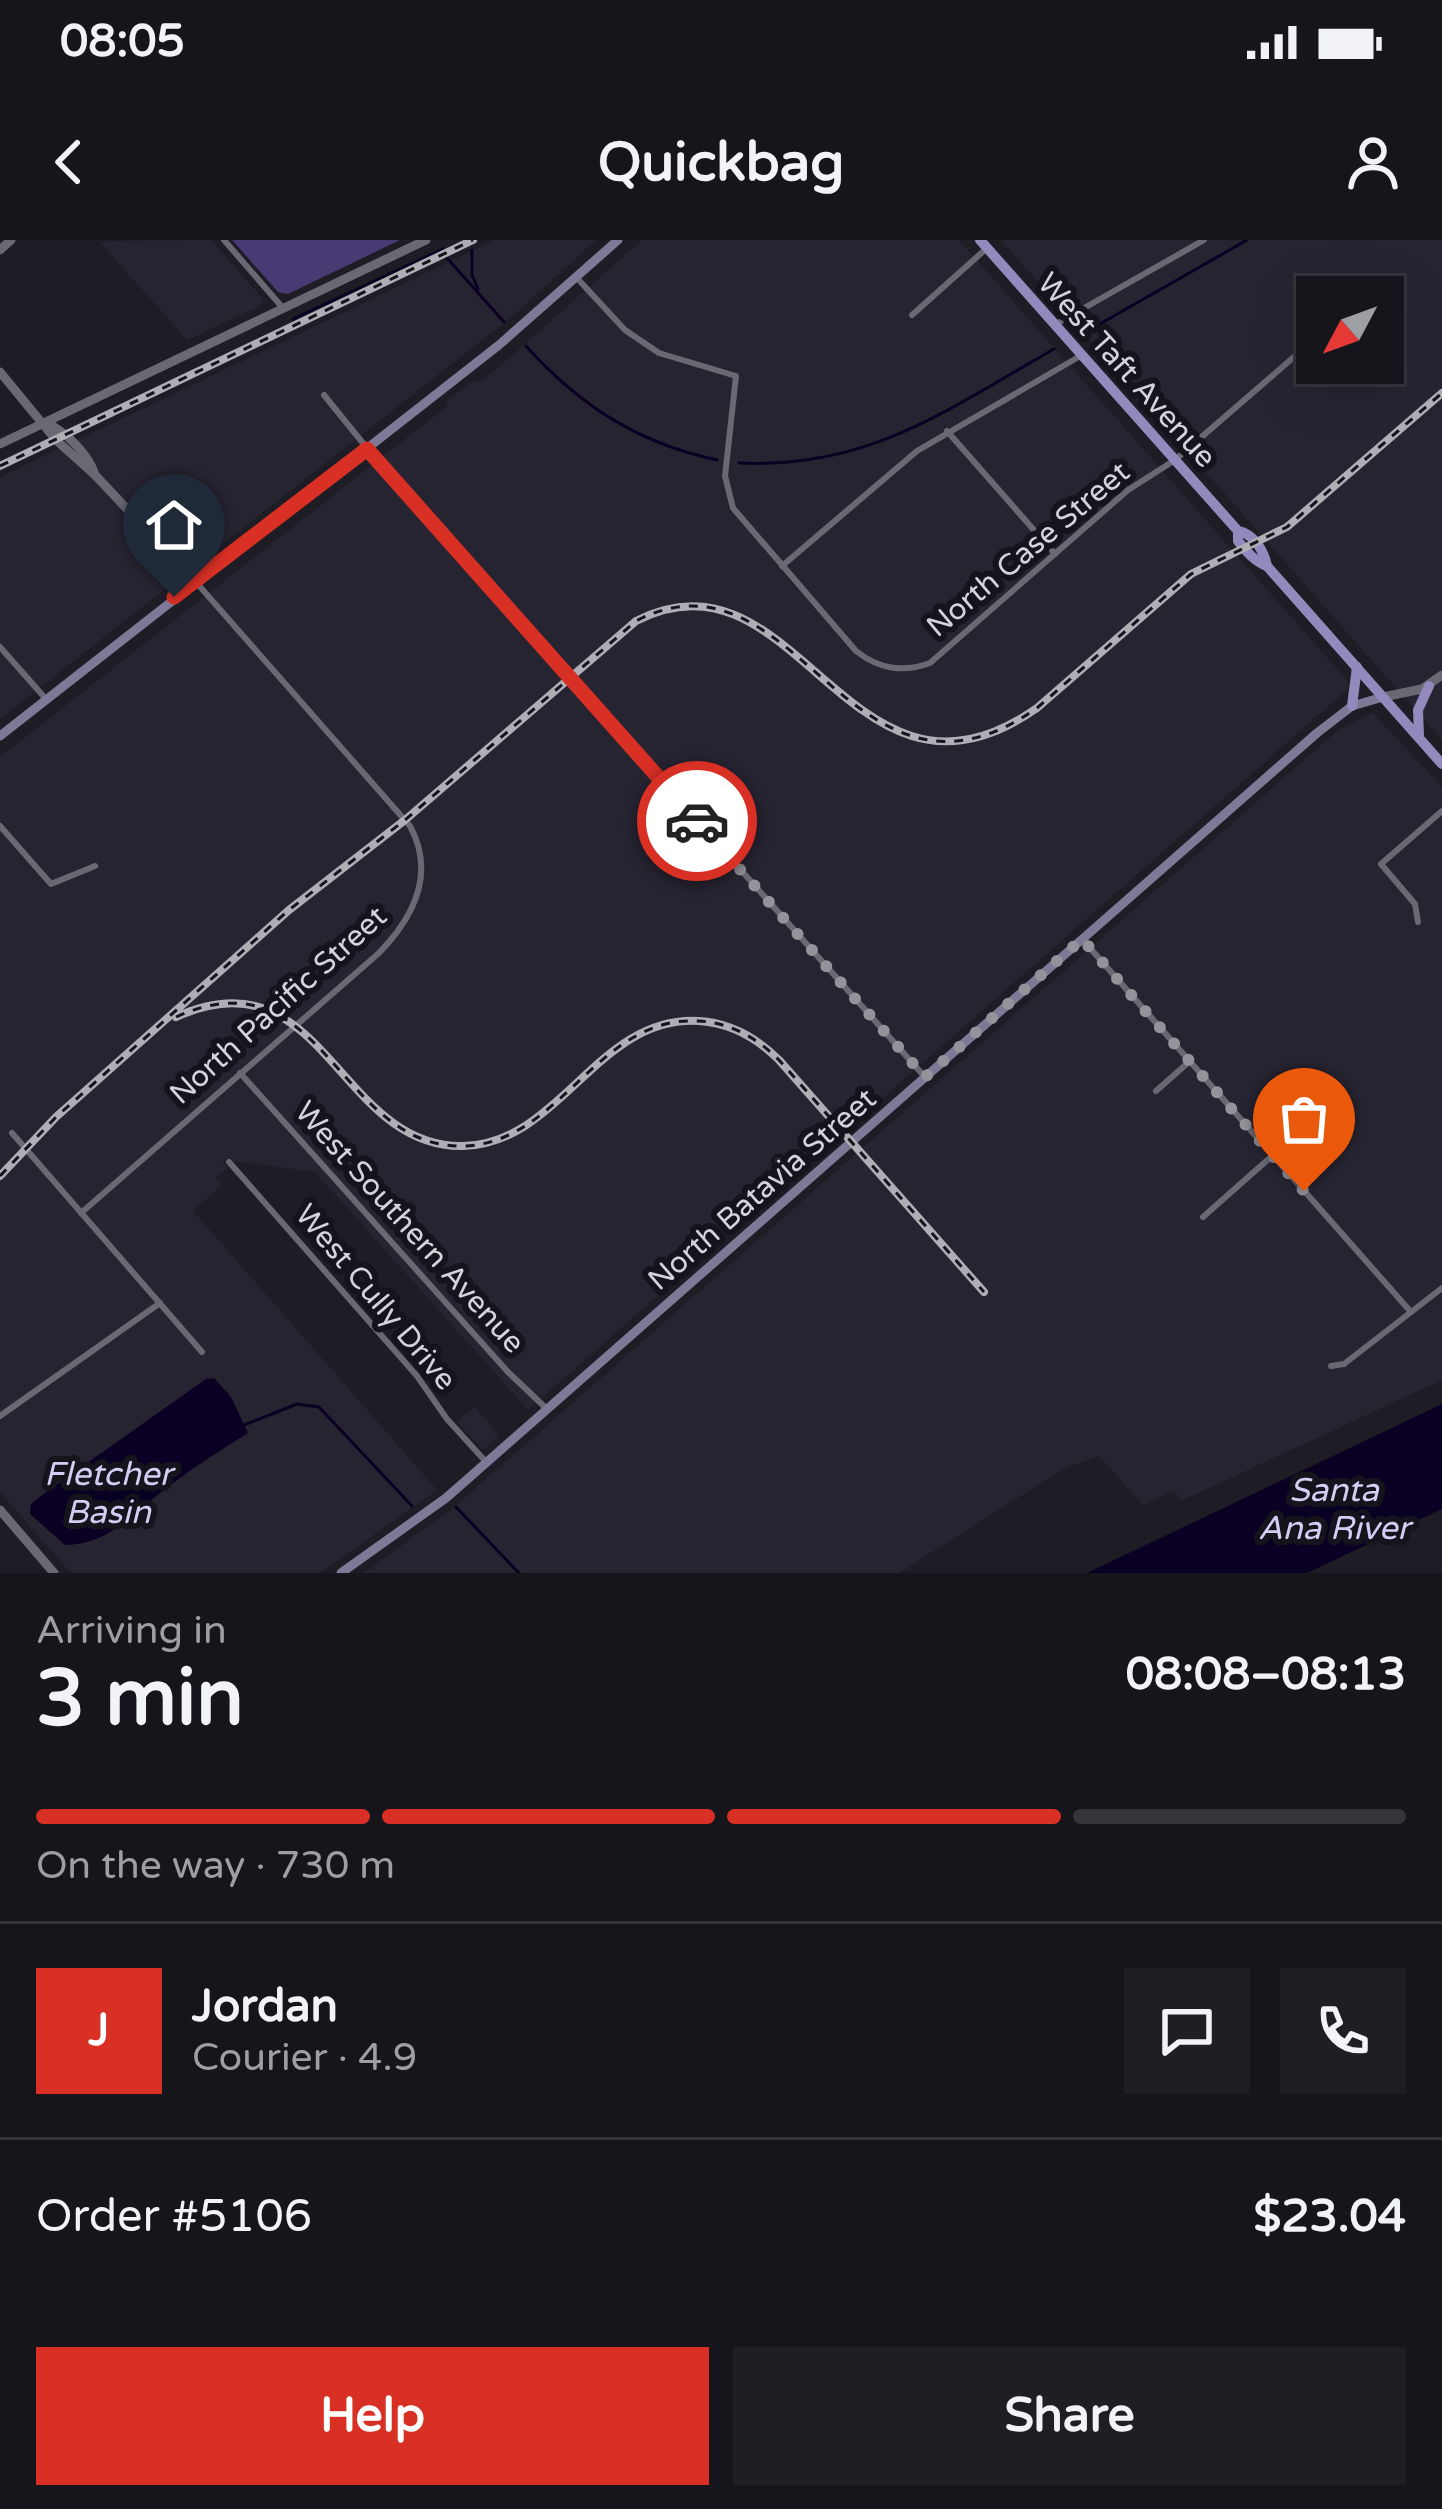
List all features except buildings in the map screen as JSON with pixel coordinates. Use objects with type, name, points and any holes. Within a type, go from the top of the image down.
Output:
[{"type":"main road","points":[[0,736],[512,334],[618,240]]},
{"type":"main road","name":"West Taft Avenue","points":[[984,244],[1238,532],[1245,549],[1268,566],[1442,764]]},
{"type":"main road","points":[[1352,706],[1357,667]]},
{"type":"main road","points":[[1420,739],[1418,710],[1429,686]]},
{"type":"main road","name":"North Batavia Street","points":[[341,1573],[440,1503],[1352,706],[1383,698]]},
{"type":"street","points":[[0,250],[11,240]]},
{"type":"street","points":[[224,240],[282,307]]},
{"type":"street","points":[[0,444],[426,240]]},
{"type":"street","points":[[1055,325],[1204,240]]},
{"type":"street","points":[[912,315],[984,244]]},
{"type":"street","points":[[576,277],[625,330],[659,353],[736,376],[725,476],[728,493],[738,518],[781,567],[916,451],[1082,355]]},
{"type":"street","name":"North Case Street","points":[[781,567],[867,661],[898,670],[929,663],[1128,490],[1174,460],[1296,355]]},
{"type":"street","points":[[0,372],[44,422],[59,428],[92,465],[95,475],[195,581]]},
{"type":"street","points":[[323,395],[925,1077]]},
{"type":"street","points":[[947,431],[1055,554]]},
{"type":"street","name":"North Pacific Street","points":[[81,1213],[379,953],[412,914],[422,874],[418,841],[390,802],[195,581]]},
{"type":"street","points":[[0,647],[46,699]]},
{"type":"street","name":"North Batavia Street","points":[[1383,698],[1429,686],[1442,676]]},
{"type":"street","points":[[1418,922],[1415,904],[1381,864],[1442,811]]},
{"type":"street","points":[[0,826],[51,884],[95,866]]},
{"type":"street","points":[[1082,939],[1411,1312]]},
{"type":"street","points":[[1156,1091],[1190,1061]]},
{"type":"street","name":"West Southern Avenue","points":[[240,1073],[508,1372],[548,1409]]},
{"type":"street","points":[[11,1133],[202,1352]]},
{"type":"street","points":[[1203,1217],[1273,1156]]},
{"type":"street","name":"West Cully Drive","points":[[230,1162],[487,1462]]},
{"type":"street","points":[[1331,1366],[1344,1364],[1442,1288]]},
{"type":"street","points":[[0,1416],[160,1303]]},
{"type":"street","points":[[0,1510],[55,1573]]},
{"type":"shaded area","points":[[211,240],[263,299],[260,306],[187,340],[99,241]]},
{"type":"shaded area","points":[[232,240],[400,240],[288,294],[278,292]]},
{"type":"shaded area","points":[[495,240],[596,240],[514,315],[0,719],[0,477]]},
{"type":"shaded area","points":[[642,240],[959,240],[1347,680],[1348,689],[528,1410],[315,1172],[221,1159],[227,1168],[216,1177],[222,1185],[193,1211],[437,1490],[320,1573],[71,1573],[0,1492],[0,757],[446,407],[448,400],[497,369]]},
{"type":"shaded area","points":[[1001,240],[1442,240],[1442,740]]},
{"type":"shaded area","points":[[1373,713],[1442,787],[1442,1380],[1181,1501],[1174,1490],[1143,1505],[1099,1456],[1063,1469],[899,1573],[364,1573],[453,1508],[1337,731]]},
{"type":"shaded area","points":[[475,1407],[499,1435],[483,1450],[457,1422]]},
{"type":"water","name":"Fletcher Basin","points":[[214,1378],[231,1397],[248,1433],[95,1539],[65,1545],[30,1514],[31,1504],[46,1492],[206,1379]]},
{"type":"water","name":"Santa Ana River","points":[[1442,1404],[1442,1509],[1307,1573],[1087,1573]]},
{"type":"waterway","points":[[1084,333],[1247,240]]},
{"type":"waterway","points":[[293,319],[443,249]]},
{"type":"waterway","points":[[472,250],[472,275],[478,289]]},
{"type":"waterway","points":[[447,258],[504,322]]},
{"type":"waterway","points":[[526,346],[568,387],[612,419],[661,443],[717,460]]},
{"type":"waterway","points":[[739,463],[785,462],[867,446],[941,413],[1054,349]]},
{"type":"waterway","points":[[244,1425],[297,1404],[319,1407],[412,1506]]},
{"type":"waterway","points":[[456,1507],[519,1573]]},
{"type":"railway","points":[[0,466],[473,240]]},
{"type":"railway","points":[[0,1176],[56,1117],[289,910],[405,820],[636,621],[692,606],[741,618],[785,646],[871,716],[918,738],[973,738],[1037,708],[1191,574],[1287,527],[1442,393]]},
{"type":"railway","points":[[176,1017],[226,1003],[266,1009],[299,1029],[386,1117],[421,1138],[463,1146],[497,1140],[527,1125],[633,1038],[664,1025],[699,1021],[733,1028],[779,1060],[984,1292]]},
{"type":"way so far","points":[[697,821],[925,1077],[1082,939],[1304,1191]]},
{"type":"route","points":[[174,597],[367,449],[697,821]]}]
